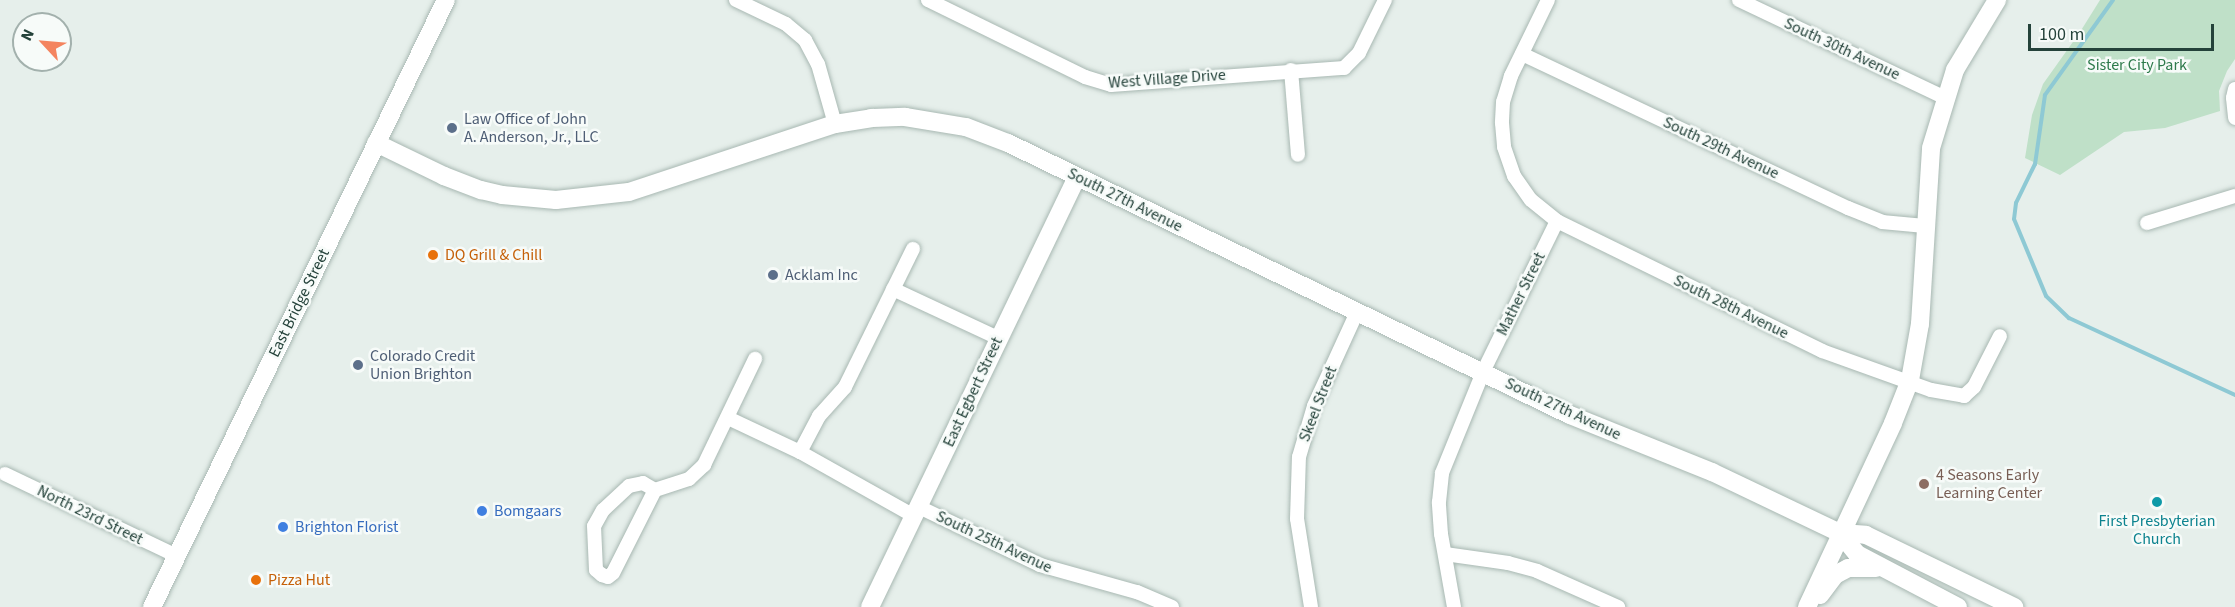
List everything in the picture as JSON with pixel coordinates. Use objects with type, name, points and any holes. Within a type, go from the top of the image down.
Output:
[{"type":"main road","name":"East Bridge Street","points":[[157,605],[177,556],[446,0]]},
{"type":"main road","points":[[1809,607],[1840,533],[1893,423],[1910,380],[1919,335],[1931,148],[1945,98],[1969,44],[1997,0]]},
{"type":"main road","name":"South 27th Avenue","points":[[376,143],[444,176],[481,190],[536,200],[575,200],[629,192],[835,124],[890,118],[945,122],[994,137],[1570,416],[1712,472],[1840,533],[1866,535],[2014,607]]},
{"type":"main road","name":"East Egbert Street","points":[[870,607],[1077,177]]},
{"type":"main road","name":"South 27th Avenue","points":[[1840,533],[1857,554],[1958,607]]},
{"type":"main road","points":[[1809,607],[1841,571],[1858,566],[1887,570]]},
{"type":"street","points":[[736,0],[786,24],[805,40],[818,64],[835,124]]},
{"type":"street","name":"West Village Drive","points":[[928,0],[1101,83],[1348,66],[1359,53],[1385,0]]},
{"type":"street","points":[[1548,0],[1511,76],[1503,102],[1504,147],[1522,189],[1557,221]]},
{"type":"street","name":"South 30th Avenue","points":[[1739,0],[1945,98]]},
{"type":"street","name":"South 29th Avenue","points":[[1522,54],[1848,208],[1882,222],[1925,226]]},
{"type":"street","points":[[1291,70],[1298,155]]},
{"type":"street","points":[[2235,89],[2233,98],[2235,118]]},
{"type":"street","points":[[2147,223],[2235,196]]},
{"type":"street","name":"Mather Street","points":[[1454,607],[1439,502],[1442,472],[1483,372],[1557,221]]},
{"type":"street","name":"South 28th Avenue","points":[[1557,221],[1822,351],[1858,365],[1910,380],[1930,390],[1964,396],[1974,387],[2000,336]]},
{"type":"street","points":[[800,452],[819,416],[845,387],[913,249]]},
{"type":"street","points":[[893,289],[998,338]]},
{"type":"street","name":"Skeel Street","points":[[1311,607],[1297,519],[1299,457],[1314,406],[1357,312]]},
{"type":"street","points":[[656,490],[643,483],[629,486],[603,510],[594,526],[596,570],[602,575],[608,577],[613,573],[656,490],[696,474],[704,465],[755,359]]},
{"type":"street","name":"South 25th Avenue","points":[[728,418],[916,511],[1040,565],[1137,592],[1172,607]]},
{"type":"street","name":"North 23rd Street","points":[[5,474],[177,556]]},
{"type":"street","points":[[1445,554],[1508,563],[1537,571],[1618,607]]},
{"type":"green space","name":"Sister City Park","points":[[2100,0],[2235,0],[2235,59],[2219,91],[2220,111],[2165,128],[2124,132],[2060,175],[2025,158],[2032,115],[2043,84]]},
{"type":"waterway","points":[[2113,0],[2045,95],[2035,164],[2016,203],[2014,219],[2046,296],[2069,318],[2235,395]]},
{"type":"place","name":"Law Office of John A. Anderson, Jr., LLC","points":[[452,128]]},
{"type":"place","name":"DQ Grill & Chill","points":[[433,255]]},
{"type":"place","name":"Acklam Inc","points":[[773,275]]},
{"type":"place","name":"Colorado Credit Union Brighton","points":[[358,365]]},
{"type":"place","name":"4 Seasons Early Learning Center","points":[[1924,484]]},
{"type":"place","name":"First Presbyterian Church","points":[[2157,502]]},
{"type":"place","name":"Bomgaars","points":[[482,511]]},
{"type":"place","name":"Brighton Florist","points":[[283,527]]},
{"type":"place","name":"Pizza Hut","points":[[256,580]]}]
